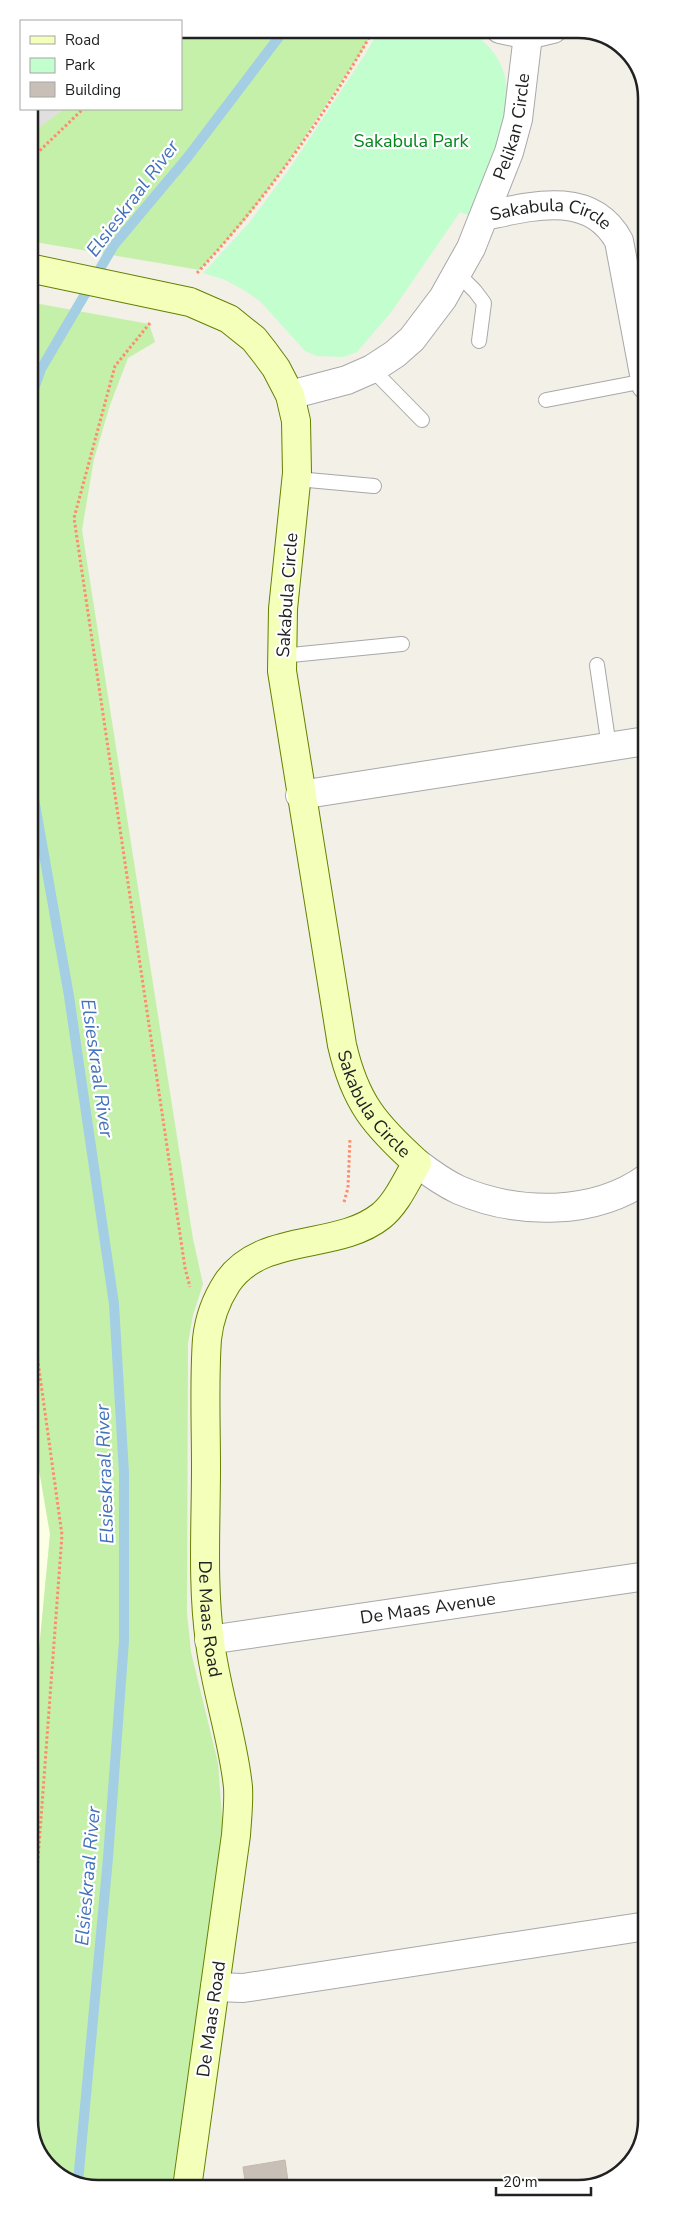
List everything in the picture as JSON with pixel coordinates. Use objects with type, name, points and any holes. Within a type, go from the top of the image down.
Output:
[{"type":"street","name":"Pelikan Circle","points":[[484,216],[509,152],[539,38]]},
{"type":"street","name":"Sakabula Circle","points":[[290,396],[347,380],[372,369],[395,354],[412,339],[443,298],[471,248],[484,216],[534,205],[576,207],[598,216],[612,229],[619,241],[638,341]]},
{"type":"street","name":"Sakabula Circle","points":[[38,270],[175,298],[229,319],[266,353],[290,396],[298,443],[297,479],[283,609],[281,656],[286,704],[342,1045],[351,1080],[376,1124],[417,1164],[459,1190],[500,1202],[538,1208],[556,1208],[597,1201],[626,1191],[638,1184]]},
{"type":"street","points":[[300,795],[638,742]]},
{"type":"street","name":"De Maas Road","points":[[188,2179],[236,1835],[238,1802],[233,1757],[209,1640],[206,1583],[207,1339],[215,1306],[228,1282],[247,1262],[273,1250],[353,1230],[381,1215],[392,1204],[417,1164]]},
{"type":"street","name":"De Maas Avenue","points":[[209,1640],[638,1577]]},
{"type":"street","points":[[215,1987],[243,1988],[638,1927]]},
{"type":"lane","points":[[457,273],[484,303],[479,341]]},
{"type":"lane","points":[[372,369],[422,420]]},
{"type":"lane","points":[[546,400],[638,384]]},
{"type":"lane","points":[[297,479],[374,486]]},
{"type":"lane","points":[[281,656],[402,644]]},
{"type":"lane","points":[[597,665],[609,747]]},
{"type":"path","points":[[193,277],[246,219],[280,173],[324,109],[369,38]]},
{"type":"path","points":[[38,152],[83,110]]},
{"type":"path","points":[[154,319],[115,366],[74,518],[185,1268],[192,1292]]},
{"type":"path","points":[[343,1210],[348,1188],[350,1133]]},
{"type":"path","points":[[38,1362],[62,1535],[38,1858]]},
{"type":"shaded area","points":[[38,110],[63,110],[38,128]]},
{"type":"shaded area","points":[[38,1464],[50,1534],[38,1661]]},
{"type":"green space","points":[[182,37],[369,38],[286,165],[246,219],[200,270],[38,243],[38,128],[63,110],[182,110]]},
{"type":"green space","name":"Sakabula Park","points":[[375,38],[479,38],[496,56],[504,74],[507,94],[506,115],[494,158],[470,216],[460,212],[392,311],[357,352],[343,357],[317,356],[305,351],[260,301],[223,279],[203,273],[249,223],[290,168]]},
{"type":"green space","points":[[38,304],[149,324],[155,342],[128,358],[110,405],[94,459],[82,530],[193,1239],[203,1284],[193,1315],[188,1343],[187,1613],[191,1652],[218,1763],[223,1830],[173,2179],[94,2179],[75,2175],[52,2159],[42,2142],[39,2131],[38,1661],[50,1534],[38,1464]]},
{"type":"building","points":[[285,2160],[288,2179],[245,2179],[243,2167]]},
{"type":"waterway","name":"Elsieskraal River","points":[[38,378],[41,369],[114,245],[187,158],[279,37]]},
{"type":"waterway","name":"Elsieskraal River","points":[[38,821],[69,996],[114,1304],[124,1473],[124,1641],[108,1858],[79,2176]]}]
